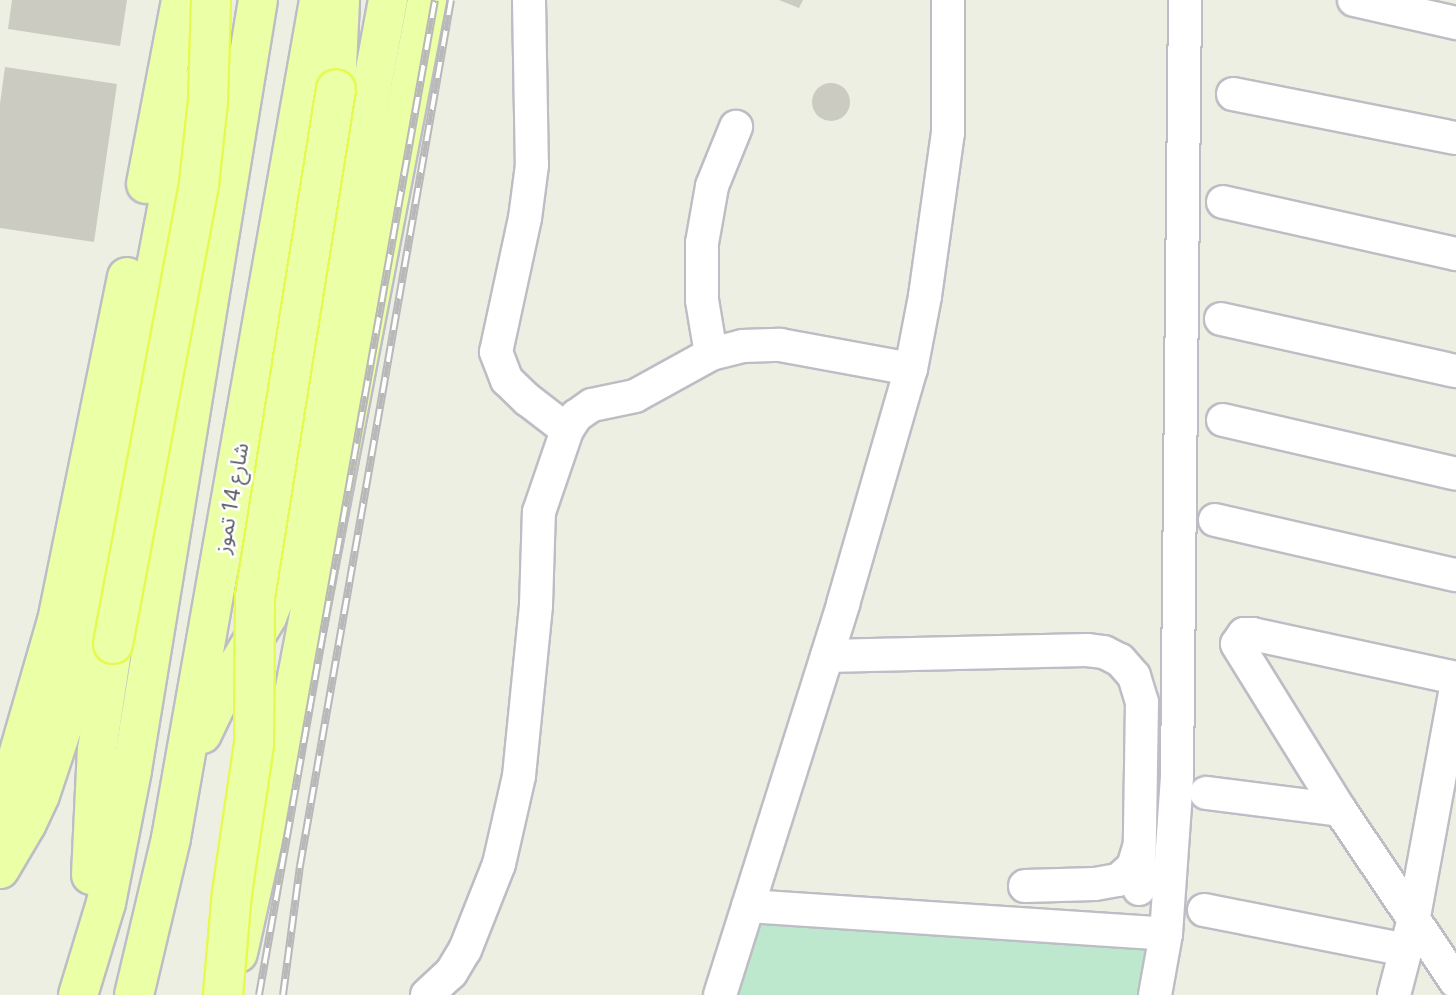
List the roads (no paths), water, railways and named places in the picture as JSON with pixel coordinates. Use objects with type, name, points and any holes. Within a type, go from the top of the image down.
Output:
[{"type":"main road","points":[[0,818],[37,697],[75,541],[181,0]]},
{"type":"main road","points":[[71,995],[89,897],[97,750],[113,644],[199,183],[208,101],[211,0]]},
{"type":"main road","points":[[0,869],[40,795],[78,681],[175,166],[188,116],[207,72],[237,24],[247,0]]},
{"type":"main road","points":[[78,995],[106,903],[132,770],[258,0]]},
{"type":"main road","name":"شارع 14 تموز","points":[[134,995],[171,838],[319,0]]},
{"type":"main road","points":[[224,995],[232,893],[254,744],[255,597],[336,89],[340,0]]},
{"type":"main road","points":[[171,838],[203,730],[224,688],[267,617],[279,588],[292,533],[388,0]]},
{"type":"main road","points":[[224,995],[252,896],[283,750],[427,0]]},
{"type":"street","points":[[529,0],[532,166],[525,218],[496,352],[507,380],[567,430]]},
{"type":"street","points":[[720,995],[827,656],[911,369],[925,296],[948,133],[948,0]]},
{"type":"street","points":[[1155,995],[1166,934],[1177,776],[1185,0]]},
{"type":"street","points":[[1354,0],[1456,23]]},
{"type":"street","points":[[1233,94],[1456,138]]},
{"type":"street","points":[[711,354],[702,300],[702,243],[712,186],[736,127]]},
{"type":"street","points":[[1223,202],[1456,254]]},
{"type":"street","points":[[1221,319],[1456,371]]},
{"type":"street","points":[[432,993],[451,973],[465,950],[487,898],[501,854],[519,776],[536,605],[539,512],[567,430],[576,416],[592,405],[635,396],[711,354],[742,346],[780,345],[911,369]]},
{"type":"street","points":[[1223,420],[1456,474]]},
{"type":"street","points":[[1215,520],[1456,575]]},
{"type":"street","points":[[1456,678],[1253,634],[1239,637],[1237,644],[1340,810],[1456,982]]},
{"type":"street","points":[[827,656],[1087,650],[1104,652],[1120,660],[1134,676],[1142,702],[1139,888]]},
{"type":"street","points":[[1394,995],[1428,943],[1445,812],[1456,688]]},
{"type":"street","points":[[1206,793],[1340,810]]},
{"type":"street","points":[[1025,886],[1095,884],[1118,880],[1133,867],[1140,846]]},
{"type":"street","points":[[748,906],[1166,934]]},
{"type":"street","points":[[1204,909],[1428,943]]},
{"type":"railway","points":[[259,995],[435,0]]},
{"type":"railway","points":[[283,995],[300,866],[451,0]]}]
